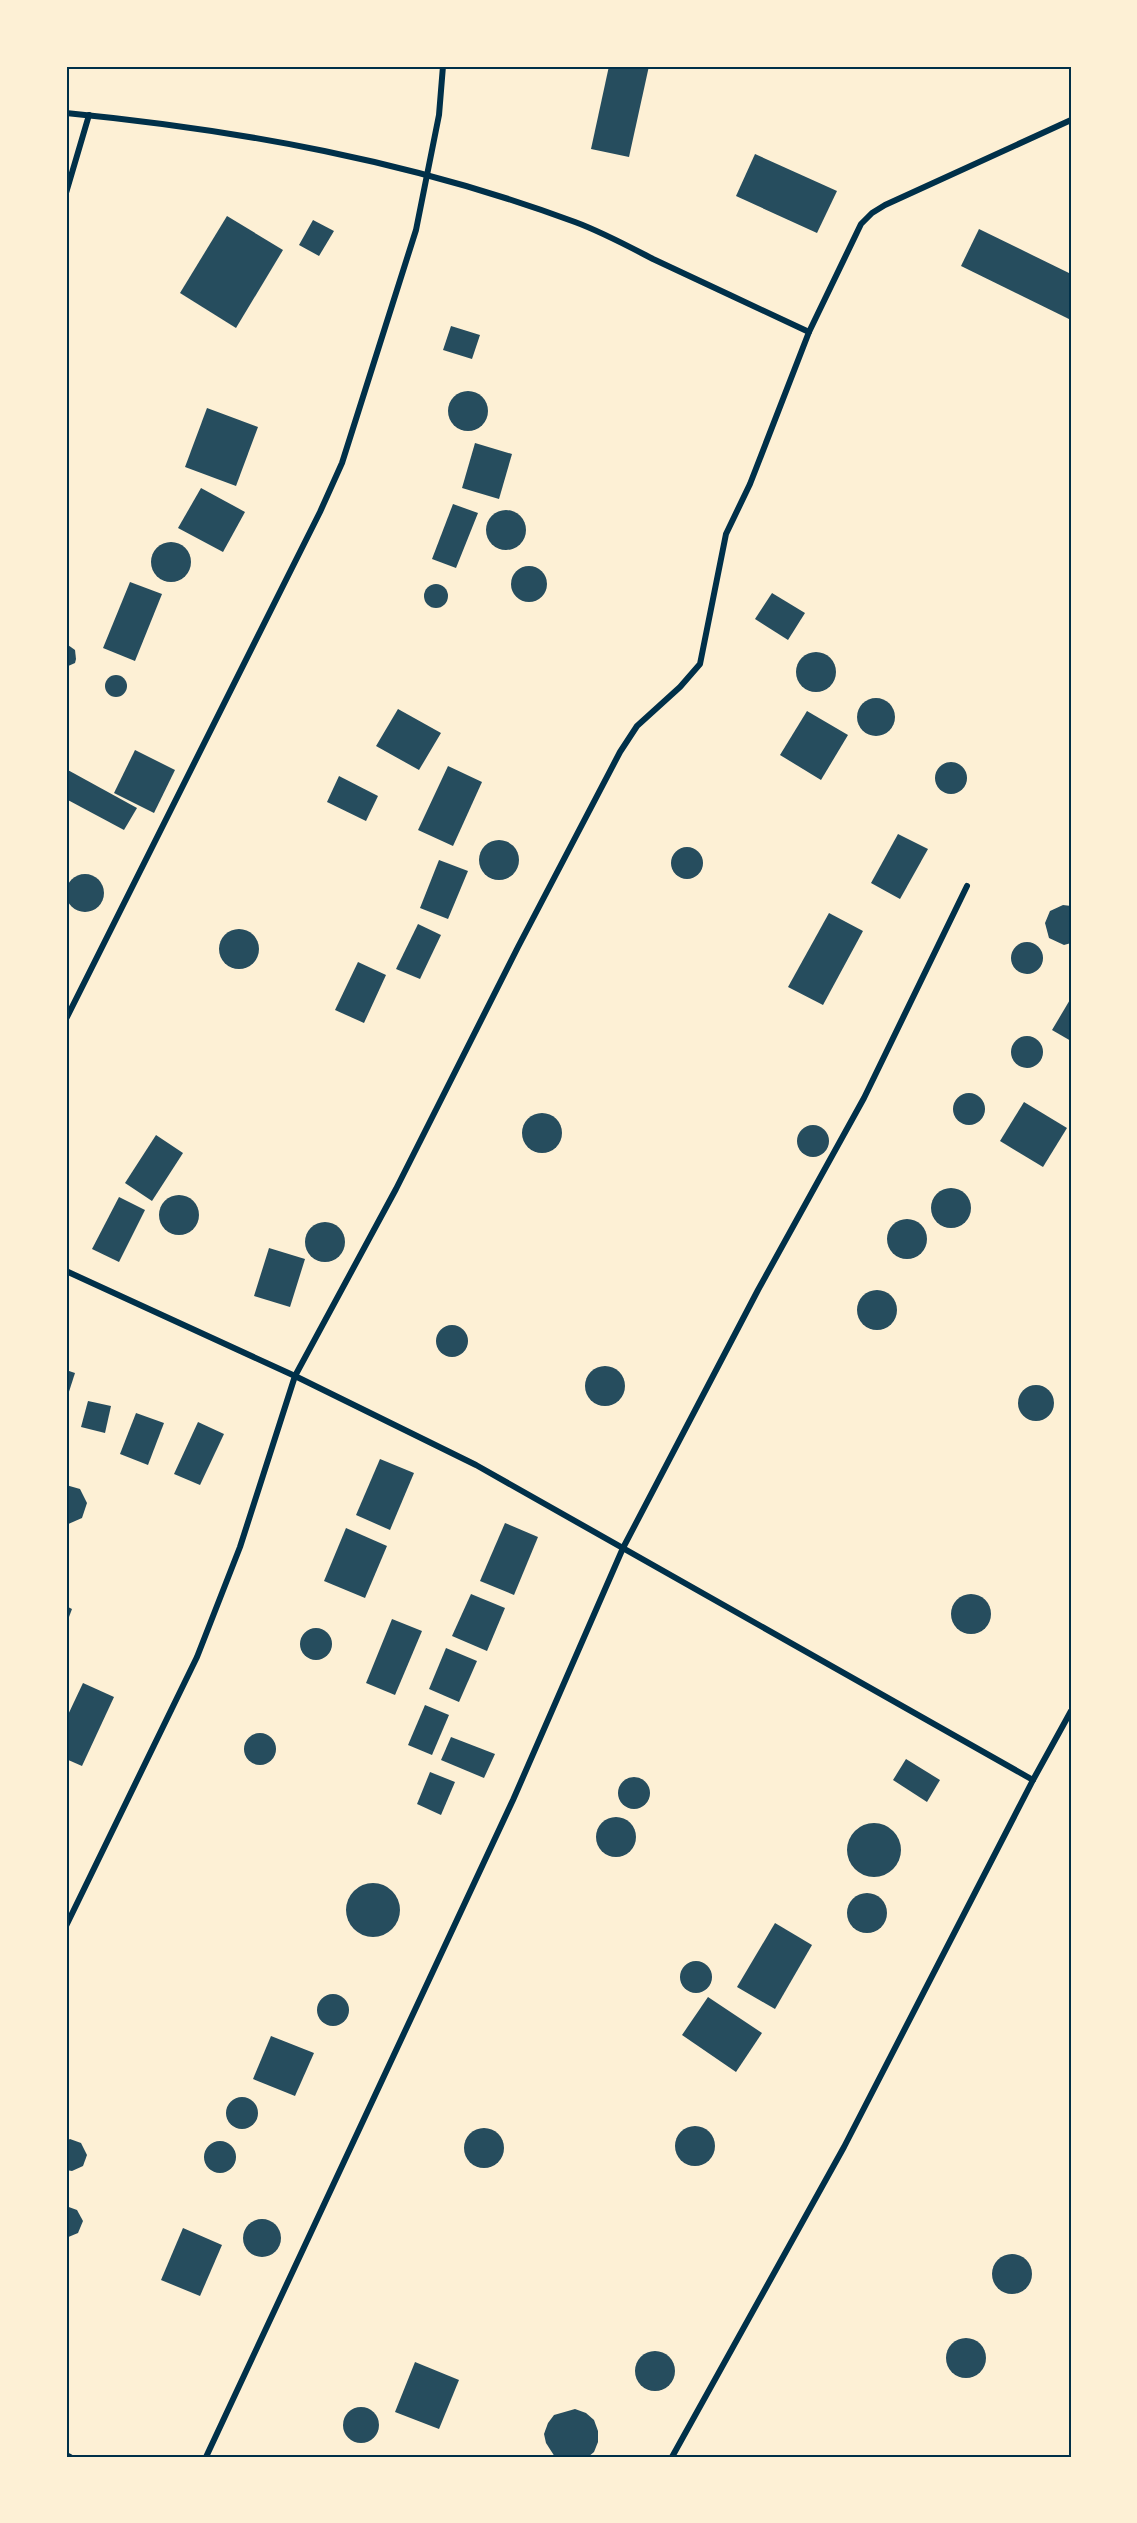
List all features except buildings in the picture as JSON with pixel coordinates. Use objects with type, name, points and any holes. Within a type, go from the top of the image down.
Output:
[{"type":"street","points":[[66,1019],[315,523],[342,463],[416,230],[439,116],[443,66]]},
{"type":"street","points":[[66,113],[280,141],[378,161],[427,175],[577,222],[809,332]]},
{"type":"street","points":[[66,193],[89,116]]},
{"type":"street","points":[[66,1926],[197,1657],[240,1547],[295,1376],[396,1189],[518,947],[620,752],[637,726],[680,687],[700,664],[726,534],[750,484],[809,332],[861,224],[872,213],[1071,120]]},
{"type":"street","points":[[206,2457],[513,1800],[623,1548],[758,1290],[864,1098],[967,886]]},
{"type":"street","points":[[66,1271],[295,1376],[476,1465],[1033,1780]]},
{"type":"street","points":[[672,2457],[844,2147],[1033,1780],[1071,1711]]}]
